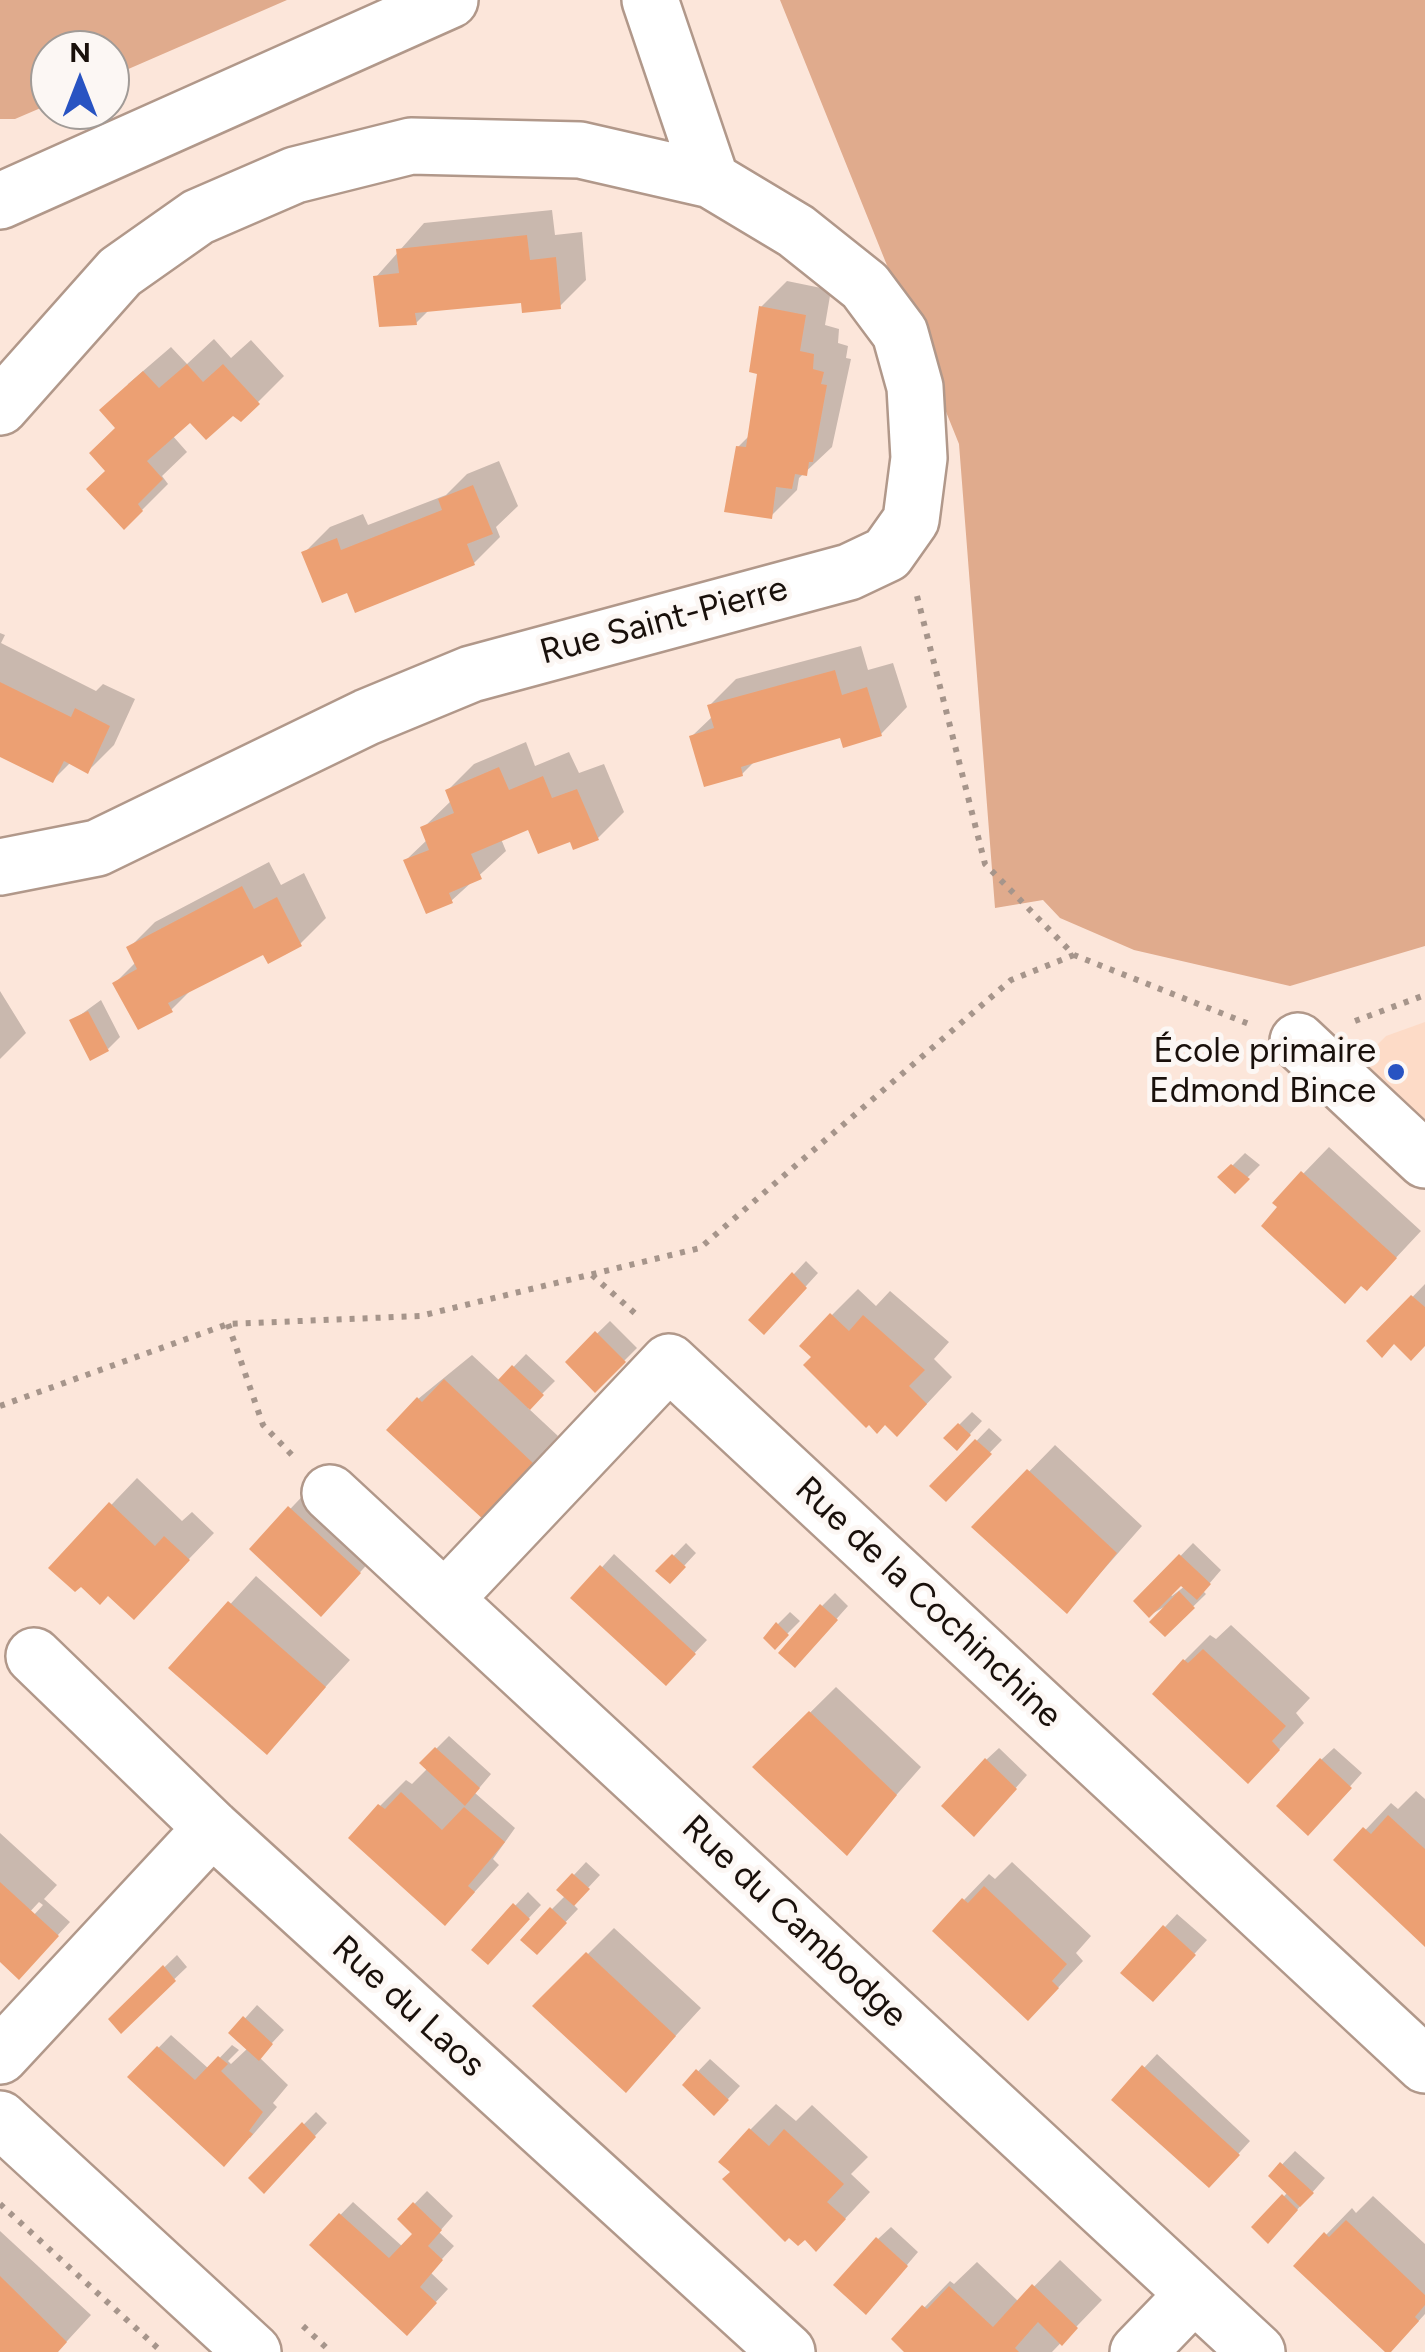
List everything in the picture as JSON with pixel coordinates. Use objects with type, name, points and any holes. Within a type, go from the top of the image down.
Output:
[{"type":"street","points":[[11,189],[450,0]]},
{"type":"street","points":[[650,0],[711,180]]},
{"type":"street","points":[[0,407],[120,272],[198,217],[295,175],[411,146],[580,150],[711,180],[796,231],[864,286],[900,332],[915,387],[919,458],[910,520],[887,554]]},
{"type":"street","name":"Rue Saint-Pierre","points":[[0,867],[98,848],[366,716],[472,674],[850,572],[887,554]]},
{"type":"street","points":[[1298,1041],[1425,1160]]},
{"type":"street","name":"Rue de la Cochinchine","points":[[444,1599],[670,1362],[1425,2065]]},
{"type":"street","name":"Rue du Cambodge","points":[[330,1493],[1257,2352]]},
{"type":"street","name":"Rue du Laos","points":[[34,1656],[212,1828],[787,2352]]},
{"type":"street","points":[[0,2056],[212,1828]]},
{"type":"street","points":[[0,2120],[253,2352]]},
{"type":"street","points":[[1138,2352],[1194,2294]]},
{"type":"path","points":[[887,554],[920,600],[985,864],[1074,955],[1298,1041]]},
{"type":"path","points":[[0,1406],[228,1324],[420,1316],[700,1248],[1011,980],[1074,955]]},
{"type":"path","points":[[228,1324],[263,1426],[330,1493]]},
{"type":"path","points":[[0,2204],[162,2352]]},
{"type":"shaded area","points":[[0,0],[287,0],[130,68],[130,30],[30,30],[30,113],[15,119],[0,119]]},
{"type":"shaded area","points":[[780,0],[1425,0],[1425,946],[1290,986],[1134,950],[1060,918],[1043,900],[995,908],[959,444]]},
{"type":"shaded area","name":"École primaire Edmond Bince","points":[[1425,1022],[1425,1138],[1369,1086],[1364,1058],[1386,1036]]},
{"type":"building","points":[[527,235],[530,260],[556,257],[561,309],[522,313],[521,303],[415,313],[417,325],[379,327],[373,276],[399,273],[396,249]]},
{"type":"building","points":[[759,306],[806,315],[800,351],[814,354],[813,369],[824,372],[821,384],[827,385],[813,462],[809,462],[807,476],[795,474],[792,489],[776,487],[772,519],[724,512],[736,446],[746,447],[757,374],[749,372]]},
{"type":"building","points":[[187,364],[203,382],[223,364],[260,404],[241,422],[233,416],[206,440],[190,423],[147,461],[163,479],[138,504],[143,511],[124,530],[86,489],[105,471],[89,453],[115,428],[99,410],[143,371],[159,388]]},
{"type":"building","points":[[473,485],[493,534],[467,544],[475,565],[355,613],[347,593],[322,603],[301,552],[337,538],[341,550],[442,510],[438,499]]},
{"type":"building","points":[[835,670],[842,695],[867,687],[882,736],[843,748],[840,738],[741,767],[743,776],[704,787],[689,736],[714,728],[707,705]]},
{"type":"building","points":[[0,682],[71,717],[75,708],[110,726],[88,774],[64,761],[53,783],[0,757]]},
{"type":"building","points":[[499,767],[509,790],[543,776],[552,798],[577,789],[599,840],[573,850],[570,842],[538,854],[528,830],[471,854],[482,879],[449,893],[453,903],[426,914],[403,860],[429,850],[420,827],[454,813],[445,790]]},
{"type":"building","points":[[242,886],[254,909],[277,897],[302,946],[268,964],[263,955],[168,1003],[173,1012],[138,1030],[112,983],[137,969],[126,947]]},
{"type":"building","points":[[88,1011],[109,1051],[90,1061],[69,1020]]},
{"type":"building","points":[[1231,1164],[1250,1179],[1235,1194],[1217,1177]]},
{"type":"building","points":[[1301,1171],[1397,1258],[1367,1291],[1361,1286],[1345,1304],[1261,1226],[1277,1207],[1272,1203]]},
{"type":"building","points":[[792,1272],[807,1288],[764,1335],[748,1320]]},
{"type":"building","points":[[1411,1295],[1425,1307],[1425,1346],[1411,1361],[1394,1344],[1382,1358],[1366,1341]]},
{"type":"building","points":[[830,1313],[849,1331],[863,1315],[925,1370],[909,1386],[927,1404],[897,1437],[885,1425],[877,1434],[869,1425],[866,1428],[803,1365],[811,1357],[799,1346]]},
{"type":"building","points":[[595,1331],[626,1362],[595,1393],[565,1362]]},
{"type":"building","points":[[512,1365],[544,1395],[530,1410],[498,1380]]},
{"type":"building","points":[[444,1379],[534,1464],[485,1521],[386,1430],[417,1397],[422,1402]]},
{"type":"building","points":[[958,1423],[971,1435],[957,1451],[943,1438]]},
{"type":"building","points":[[975,1439],[992,1454],[946,1502],[929,1486]]},
{"type":"building","points":[[1027,1469],[1117,1553],[1067,1614],[971,1527]]},
{"type":"building","points":[[109,1502],[155,1546],[164,1536],[190,1560],[134,1620],[108,1596],[100,1605],[81,1587],[75,1592],[48,1568]]},
{"type":"building","points":[[288,1506],[361,1573],[321,1617],[249,1549]]},
{"type":"building","points":[[672,1554],[686,1567],[670,1584],[655,1571]]},
{"type":"building","points":[[1179,1554],[1211,1584],[1197,1600],[1181,1586],[1149,1618],[1133,1601]]},
{"type":"building","points":[[600,1565],[696,1654],[666,1686],[570,1598]]},
{"type":"building","points":[[1179,1591],[1195,1608],[1165,1637],[1149,1622]]},
{"type":"building","points":[[228,1601],[326,1687],[267,1755],[168,1668]]},
{"type":"building","points":[[820,1604],[838,1620],[795,1668],[778,1653]]},
{"type":"building","points":[[776,1622],[789,1635],[775,1650],[763,1638]]},
{"type":"building","points":[[1203,1649],[1286,1726],[1272,1741],[1280,1750],[1248,1784],[1152,1694],[1183,1659],[1188,1663]]},
{"type":"building","points":[[809,1711],[897,1795],[847,1856],[752,1767]]},
{"type":"building","points":[[435,1747],[480,1788],[465,1806],[419,1763]]},
{"type":"building","points":[[985,1758],[1017,1789],[974,1837],[941,1806]]},
{"type":"building","points":[[1320,1758],[1352,1788],[1308,1836],[1276,1806]]},
{"type":"building","points":[[401,1792],[442,1830],[464,1807],[505,1842],[468,1886],[475,1892],[445,1926],[348,1838],[378,1804],[385,1809]]},
{"type":"building","points":[[1388,1815],[1425,1849],[1425,1947],[1333,1860],[1363,1827],[1371,1834]]},
{"type":"building","points":[[572,1873],[590,1889],[574,1906],[556,1890]]},
{"type":"building","points":[[0,1882],[59,1936],[19,1980],[0,1962]]},
{"type":"building","points":[[984,1886],[1067,1964],[1052,1981],[1059,1988],[1028,2021],[932,1931],[962,1898],[968,1903]]},
{"type":"building","points":[[513,1903],[530,1919],[488,1965],[471,1950]]},
{"type":"building","points":[[550,1907],[567,1923],[537,1955],[520,1940]]},
{"type":"building","points":[[1163,1925],[1196,1955],[1153,2002],[1120,1973]]},
{"type":"building","points":[[586,1952],[676,2036],[626,2093],[532,2006]]},
{"type":"building","points":[[163,1965],[176,1981],[121,2034],[108,2019]]},
{"type":"building","points":[[243,2016],[273,2044],[259,2061],[228,2033]]},
{"type":"building","points":[[157,2046],[195,2080],[218,2056],[228,2064],[221,2071],[263,2112],[249,2131],[253,2134],[224,2167],[127,2077]]},
{"type":"building","points":[[1142,2065],[1240,2155],[1209,2188],[1111,2100]]},
{"type":"building","points":[[696,2069],[729,2100],[714,2116],[682,2085]]},
{"type":"building","points":[[302,2122],[316,2137],[264,2194],[248,2178]]},
{"type":"building","points":[[749,2128],[769,2146],[784,2129],[844,2184],[827,2202],[846,2219],[816,2252],[805,2240],[798,2246],[789,2238],[785,2242],[722,2179],[730,2172],[718,2162]]},
{"type":"building","points":[[1280,2162],[1314,2193],[1300,2207],[1268,2176]]},
{"type":"building","points":[[1282,2194],[1298,2210],[1268,2244],[1251,2227]]},
{"type":"building","points":[[413,2202],[442,2230],[428,2246],[443,2260],[420,2287],[437,2303],[407,2336],[309,2245],[339,2213],[389,2258],[412,2234],[397,2219]]},
{"type":"building","points":[[1346,2220],[1425,2295],[1425,2305],[1415,2317],[1419,2321],[1391,2352],[1385,2352],[1293,2266],[1324,2232],[1329,2237]]},
{"type":"building","points":[[876,2237],[908,2266],[866,2315],[833,2285]]},
{"type":"building","points":[[0,2276],[67,2342],[58,2352],[0,2352]]},
{"type":"building","points":[[1032,2284],[1078,2328],[1062,2346],[1038,2322],[1015,2348],[1019,2352],[904,2352],[891,2339],[922,2305],[927,2309],[949,2286],[993,2327]]},
{"type":"place","name":"École primaire Edmond Bince","points":[[1396,1072]]}]
